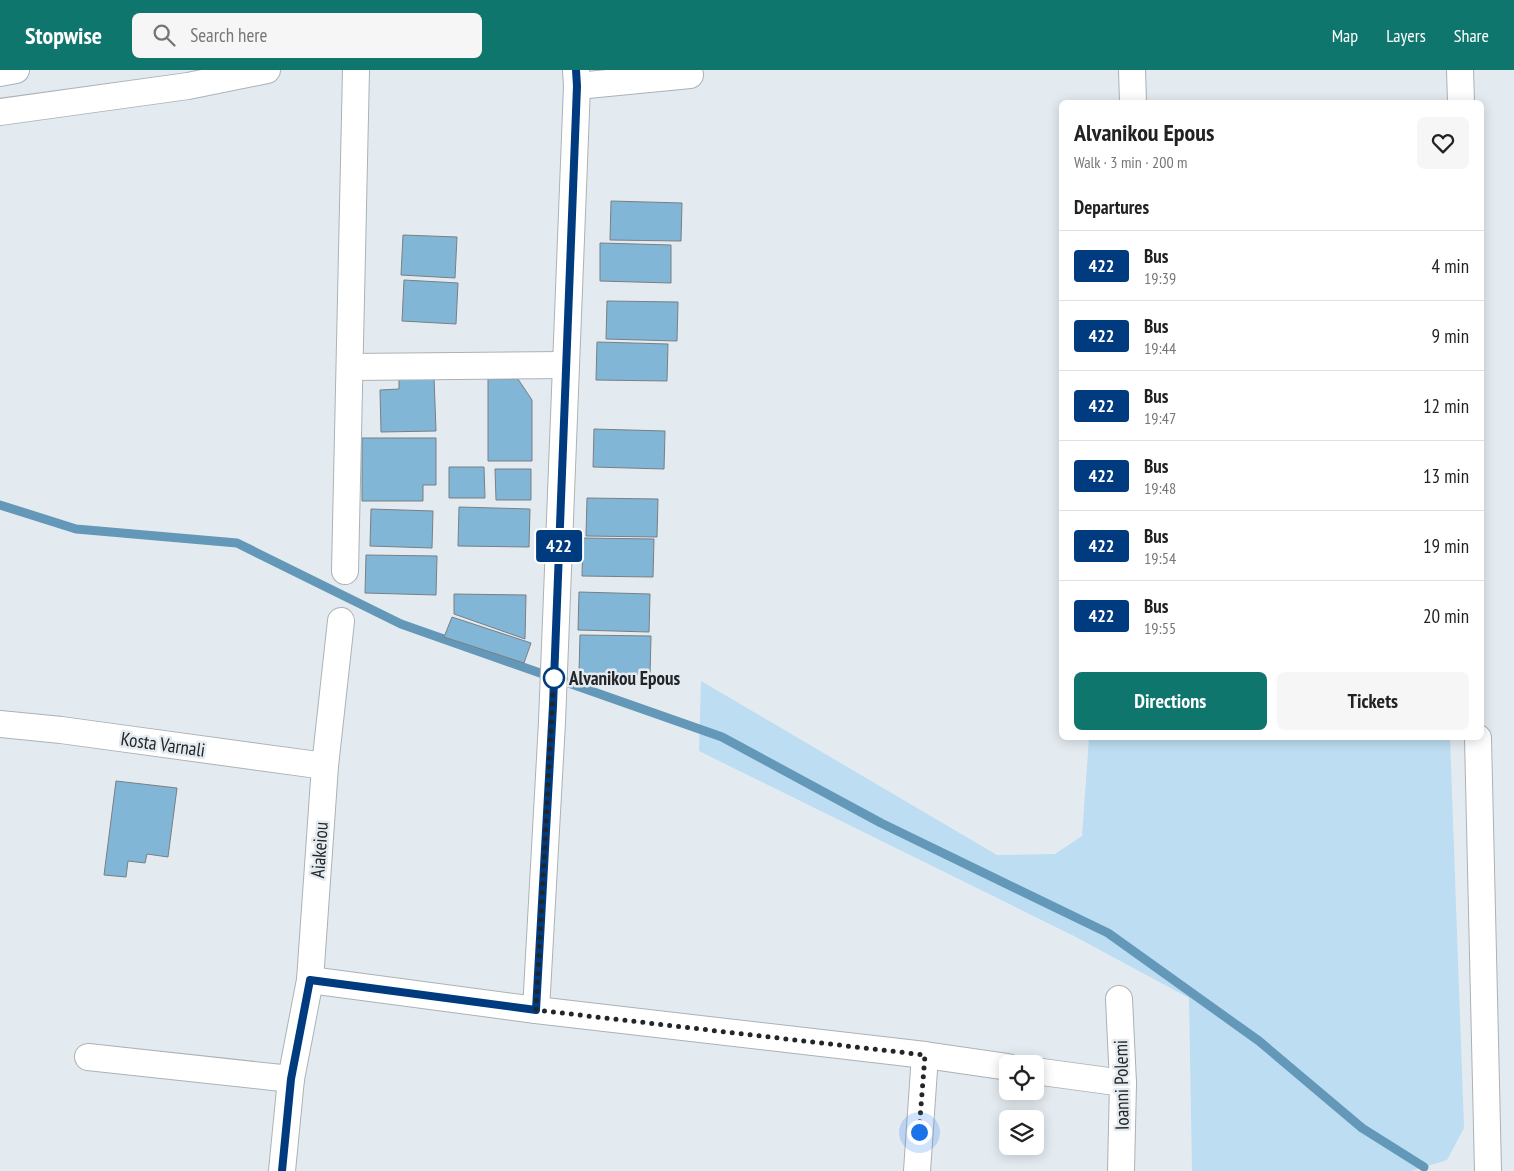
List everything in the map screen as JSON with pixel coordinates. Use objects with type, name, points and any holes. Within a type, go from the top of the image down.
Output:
[{"type":"street","points":[[0,73],[16,70]]},
{"type":"street","points":[[0,112],[188,86],[267,70]]},
{"type":"street","points":[[345,571],[356,70]]},
{"type":"street","points":[[1132,70],[1133,100]]},
{"type":"street","points":[[1460,70],[1461,100]]},
{"type":"street","points":[[536,1010],[555,656],[576,78],[690,75]]},
{"type":"street","points":[[350,367],[565,365]]},
{"type":"street","name":"Aiakeiou","points":[[282,1171],[291,1079],[310,980],[325,766],[341,621]]},
{"type":"street","name":"Kosta Varnali","points":[[0,724],[70,731],[325,766]]},
{"type":"street","points":[[1478,740],[1488,1171]]},
{"type":"street","points":[[310,980],[536,1010],[925,1055],[999,1066]]},
{"type":"street","name":"Ioanni Polemi","points":[[1119,999],[1123,1083],[1122,1171]]},
{"type":"street","points":[[916,1171],[925,1055]]},
{"type":"street","points":[[88,1058],[291,1079]]},
{"type":"street","points":[[1044,1072],[1123,1083]]},
{"type":"shaded area","points":[[701,681],[997,855],[1055,854],[1082,836],[1089,740],[1450,740],[1464,1128],[1447,1160],[1411,1171],[1192,1171],[1189,998],[1074,936],[699,751]]},
{"type":"building","points":[[611,201],[682,203],[681,241],[610,240]]},
{"type":"building","points":[[403,235],[457,237],[455,278],[401,275]]},
{"type":"building","points":[[600,243],[671,245],[671,283],[600,281]]},
{"type":"building","points":[[404,280],[458,283],[456,324],[402,321]]},
{"type":"building","points":[[607,301],[678,302],[677,341],[606,339]]},
{"type":"building","points":[[597,342],[668,344],[667,381],[596,380]]},
{"type":"building","points":[[399,377],[434,377],[436,431],[381,432],[380,390],[399,389]]},
{"type":"building","points":[[488,379],[518,379],[532,400],[532,461],[488,461]]},
{"type":"building","points":[[594,429],[665,431],[664,469],[593,467]]},
{"type":"building","points":[[362,438],[436,438],[436,485],[423,485],[423,501],[362,501]]},
{"type":"building","points":[[449,467],[484,467],[485,498],[449,498]]},
{"type":"building","points":[[495,469],[531,469],[531,500],[496,500]]},
{"type":"building","points":[[587,498],[658,499],[657,537],[586,536]]},
{"type":"building","points":[[459,507],[530,509],[529,547],[458,546]]},
{"type":"building","points":[[371,509],[433,511],[432,548],[370,546]]},
{"type":"building","points":[[583,538],[654,539],[653,577],[582,576]]},
{"type":"building","points":[[366,555],[437,556],[436,595],[365,593]]},
{"type":"building","points":[[579,592],[650,594],[649,632],[578,630]]},
{"type":"building","points":[[454,594],[526,595],[525,639],[454,614]]},
{"type":"building","points":[[452,617],[531,643],[524,663],[444,637]]},
{"type":"building","points":[[580,635],[651,636],[650,675],[579,673]]},
{"type":"building","points":[[116,781],[177,788],[168,857],[147,854],[145,863],[128,861],[126,877],[104,875]]},
{"type":"waterway","points":[[0,505],[76,529],[237,543],[401,624],[722,737],[881,823],[1108,933],[1259,1041],[1362,1128],[1424,1167]]},
{"type":"bus line","name":"422","points":[[282,1171],[291,1079],[310,980],[536,1010],[553,706],[577,86],[576,70]]},
{"type":"place","name":"Alvanikou Epous","points":[[554,678]]},
{"type":"route","points":[[554,678],[554,673],[536,1010],[925,1055],[919,1132]]}]
